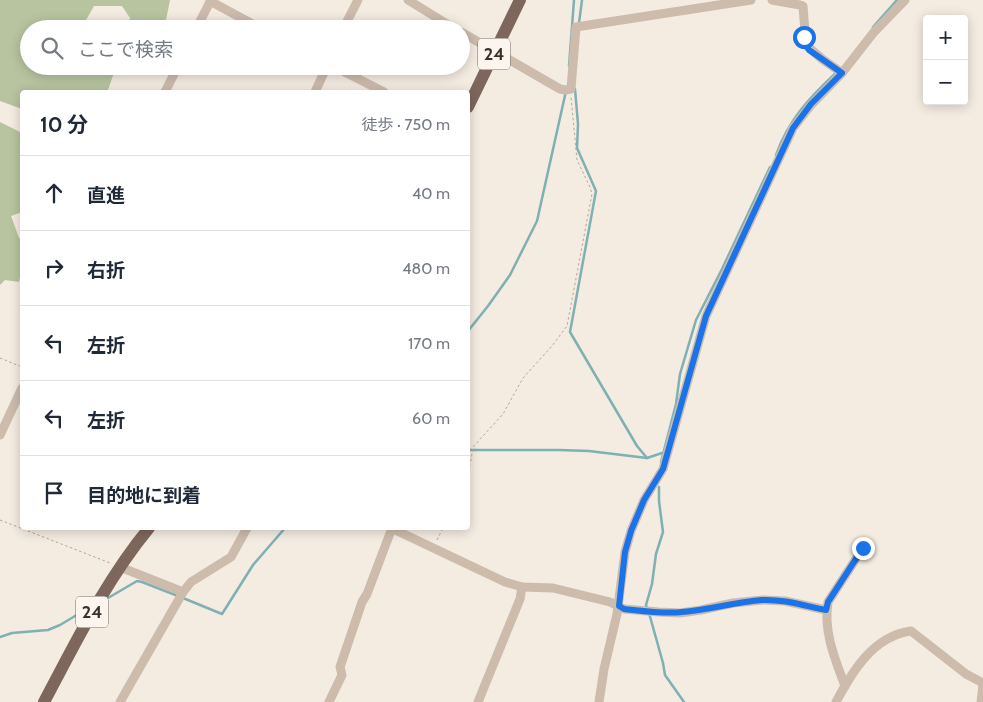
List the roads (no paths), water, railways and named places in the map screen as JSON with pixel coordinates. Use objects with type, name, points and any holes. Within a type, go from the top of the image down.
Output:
[{"type":"main road","name":"24","points":[[470,103],[520,0]]},
{"type":"main road","name":"24","points":[[44,702],[88,619],[120,567],[148,530]]},
{"type":"street","points":[[348,20],[358,0]]},
{"type":"street","points":[[408,0],[440,20]]},
{"type":"street","points":[[470,38],[560,89],[569,90],[571,89],[576,27],[751,0]]},
{"type":"street","points":[[772,0],[803,6],[806,45],[840,71]]},
{"type":"street","points":[[600,702],[604,669],[619,606],[625,552],[631,531],[644,500],[663,469],[706,316],[793,128],[811,104],[874,32],[905,0]]},
{"type":"street","points":[[200,20],[210,1],[245,20]]},
{"type":"street","points":[[166,90],[174,75]]},
{"type":"street","points":[[316,90],[322,75]]},
{"type":"street","points":[[351,75],[380,90]]},
{"type":"street","points":[[0,435],[20,392]]},
{"type":"street","points":[[120,702],[183,592],[191,582],[231,557],[246,530]]},
{"type":"street","points":[[329,702],[342,674],[340,667],[362,602],[367,594],[391,530]]},
{"type":"street","points":[[396,530],[505,582],[522,588],[553,588],[610,602],[624,609],[680,613],[770,600],[785,601],[826,610]]},
{"type":"street","points":[[845,686],[830,644],[826,610],[828,602],[863,548]]},
{"type":"street","points":[[120,567],[183,592]]},
{"type":"street","points":[[478,702],[520,599],[522,588]]},
{"type":"street","points":[[836,702],[857,665],[882,642],[905,632],[911,632],[966,674],[983,684],[981,702]]},
{"type":"waterway","points":[[569,66],[574,0]]},
{"type":"waterway","points":[[579,23],[582,0]]},
{"type":"waterway","points":[[873,27],[897,0]]},
{"type":"waterway","points":[[776,155],[787,130],[801,109],[837,72]]},
{"type":"waterway","points":[[575,89],[578,124],[577,148],[596,191],[570,332],[637,446],[647,458]]},
{"type":"waterway","points":[[470,328],[510,275],[537,221],[566,91]]},
{"type":"waterway","points":[[661,462],[676,404],[680,374],[696,320],[770,167]]},
{"type":"waterway","points":[[470,450],[589,451],[647,458],[662,453]]},
{"type":"waterway","points":[[647,608],[656,554],[663,532],[659,487]]},
{"type":"waterway","points":[[183,598],[222,614],[253,565],[283,530]]},
{"type":"waterway","points":[[108,598],[137,581],[178,596]]},
{"type":"waterway","points":[[0,637],[12,633],[48,630],[80,613]]},
{"type":"waterway","points":[[649,613],[665,675],[684,702]]}]
